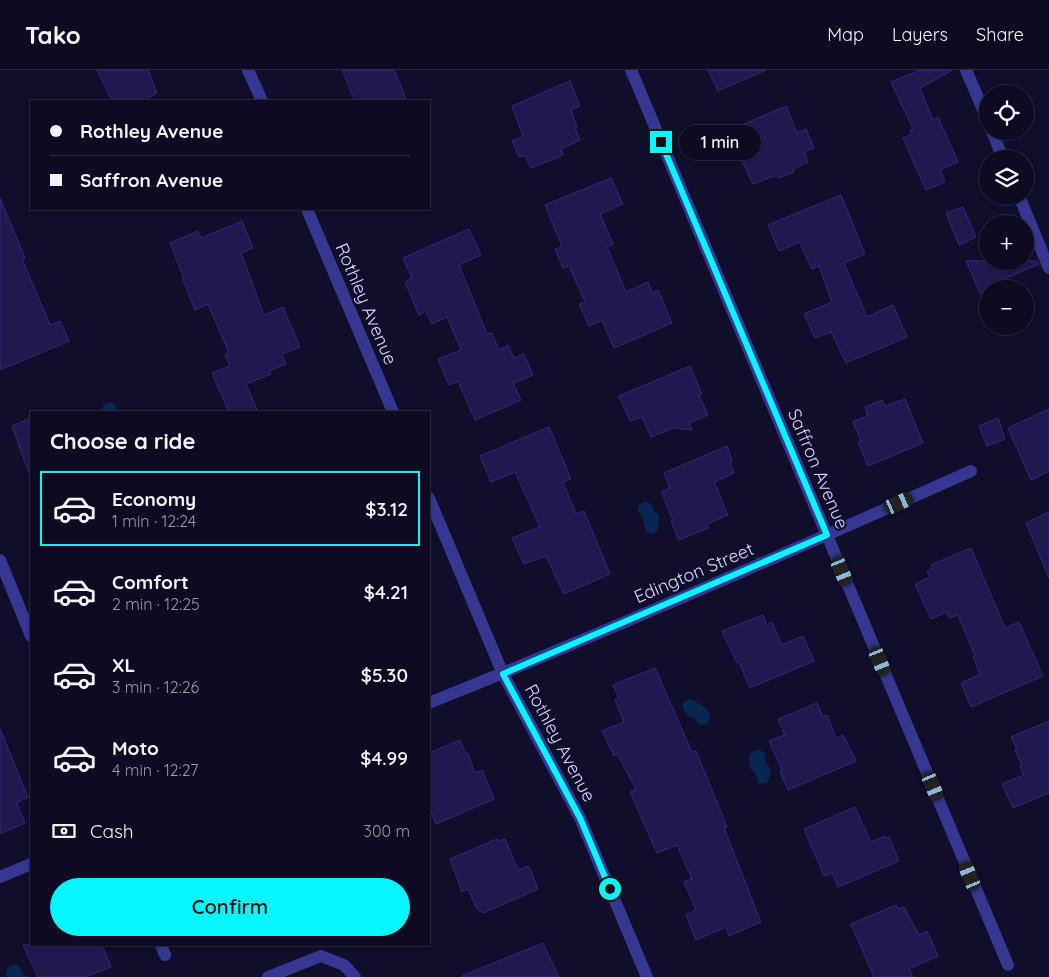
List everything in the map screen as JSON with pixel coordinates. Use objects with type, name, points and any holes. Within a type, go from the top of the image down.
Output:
[{"type":"street","points":[[248,70],[262,100]]},
{"type":"street","name":"Saffron Avenue","points":[[631,70],[1008,965]]},
{"type":"street","points":[[966,70],[979,100]]},
{"type":"street","points":[[1023,205],[1049,268]]},
{"type":"street","name":"Rothley Avenue","points":[[307,210],[393,411]]},
{"type":"street","name":"Edington Street","points":[[430,703],[503,674],[971,471]]},
{"type":"street","name":"Rothley Avenue","points":[[430,500],[503,674],[580,818],[647,977]]},
{"type":"street","points":[[0,560],[30,634]]},
{"type":"street","points":[[0,877],[30,864]]},
{"type":"street","points":[[268,977],[321,956],[344,965],[355,977]]},
{"type":"water","points":[[111,402],[112,404],[114,403],[118,411],[101,411],[103,405]]},
{"type":"water","points":[[643,502],[648,502],[652,506],[653,511],[659,515],[658,530],[653,534],[646,532],[643,518],[638,511],[638,506]]},
{"type":"water","points":[[689,699],[708,710],[710,717],[708,723],[699,724],[685,712],[683,703]]},
{"type":"water","points":[[759,750],[765,754],[765,761],[771,772],[768,782],[761,784],[758,783],[756,774],[749,767],[752,752]]},
{"type":"water","points":[[15,964],[19,966],[24,975],[30,977],[6,977],[8,969]]},
{"type":"building","points":[[97,70],[148,70],[157,93],[145,100],[112,100]]},
{"type":"building","points":[[342,70],[394,70],[407,100],[355,100]]},
{"type":"building","points":[[708,70],[766,70],[718,91]]},
{"type":"building","points":[[920,70],[951,70],[920,88],[933,120],[938,117],[958,162],[940,170],[945,182],[926,190],[903,138],[912,134],[910,130],[913,129],[891,82]]},
{"type":"building","points":[[570,81],[580,106],[571,110],[580,140],[561,149],[563,155],[531,168],[525,155],[519,157],[512,141],[523,136],[512,106]]},
{"type":"building","points":[[786,106],[797,133],[806,129],[814,148],[804,152],[808,162],[793,169],[794,172],[779,178],[777,175],[753,184],[728,131]]},
{"type":"building","points":[[611,178],[623,204],[600,214],[613,244],[607,247],[626,292],[648,282],[652,293],[658,290],[672,323],[614,348],[602,320],[589,326],[579,304],[585,302],[569,266],[563,268],[555,249],[562,246],[545,205]]},
{"type":"building","points":[[841,195],[865,254],[844,263],[867,317],[893,305],[907,337],[846,363],[831,332],[815,338],[804,314],[832,302],[819,266],[812,269],[799,242],[779,251],[768,225]]},
{"type":"building","points":[[0,198],[25,258],[22,259],[50,325],[60,321],[69,341],[0,370]]},
{"type":"building","points":[[963,207],[976,237],[959,245],[946,213]]},
{"type":"building","points":[[242,221],[253,248],[241,253],[264,315],[283,307],[300,347],[282,354],[286,364],[269,371],[271,374],[246,384],[258,411],[229,411],[212,373],[230,366],[225,355],[229,353],[208,304],[195,310],[170,243],[198,231],[201,238]]},
{"type":"building","points":[[469,229],[481,255],[459,265],[487,334],[492,333],[499,350],[508,345],[514,358],[524,354],[533,375],[513,383],[521,400],[475,420],[458,381],[449,385],[438,359],[461,350],[447,317],[432,324],[426,311],[419,315],[405,282],[412,278],[403,258]]},
{"type":"building","points":[[966,261],[979,261],[979,270],[1025,270],[1002,280],[979,280],[979,291]]},
{"type":"building","points":[[1034,261],[1037,261],[1039,264],[1034,266]]},
{"type":"building","points":[[690,366],[702,394],[699,395],[708,415],[689,423],[692,430],[673,428],[651,437],[642,417],[630,421],[619,396]]},
{"type":"building","points":[[905,399],[923,443],[868,466],[858,442],[861,441],[853,422],[868,415],[865,407],[882,400],[885,406]]},
{"type":"building","points":[[1049,409],[1049,471],[1031,480],[1008,428]]},
{"type":"building","points":[[30,418],[30,473],[29,473],[12,426]]},
{"type":"building","points":[[998,418],[1005,439],[987,446],[979,426]]},
{"type":"building","points":[[549,427],[571,479],[563,482],[576,514],[584,511],[610,574],[564,594],[546,556],[524,564],[512,538],[540,527],[515,472],[491,482],[480,456]]},
{"type":"building","points":[[727,446],[734,473],[714,482],[728,515],[707,524],[708,528],[679,540],[661,492],[670,488],[664,473]]},
{"type":"building","points":[[1049,512],[1049,578],[1026,523]]},
{"type":"building","points":[[971,548],[1005,628],[1019,622],[1043,676],[971,707],[961,683],[980,674],[973,657],[975,656],[958,615],[949,618],[947,612],[931,619],[915,584],[930,577],[927,571],[933,568],[931,565]]},
{"type":"building","points":[[763,615],[767,625],[772,622],[782,645],[803,636],[814,661],[750,688],[739,662],[737,663],[722,631]]},
{"type":"building","points":[[655,668],[692,752],[696,751],[727,827],[724,828],[761,922],[729,936],[726,927],[696,940],[686,915],[696,910],[684,882],[692,879],[677,845],[657,853],[630,792],[636,789],[617,754],[614,756],[602,731],[624,722],[615,700],[619,698],[613,685]]},
{"type":"building","points":[[817,703],[823,717],[827,715],[836,738],[843,735],[856,761],[788,790],[780,772],[782,770],[769,741],[785,735],[778,719]]},
{"type":"building","points":[[1049,721],[1049,793],[1013,808],[1002,784],[1024,775],[1020,766],[1022,765],[1015,750],[1017,749],[1011,737]]},
{"type":"building","points":[[0,729],[28,797],[16,803],[25,823],[0,834]]},
{"type":"building","points":[[460,740],[466,754],[468,753],[475,773],[482,770],[494,799],[436,824],[430,809],[430,753]]},
{"type":"building","points":[[855,807],[871,842],[885,836],[886,838],[889,837],[899,861],[838,887],[832,873],[824,876],[804,829]]},
{"type":"building","points":[[497,839],[498,841],[505,839],[518,870],[529,866],[538,889],[483,913],[477,909],[468,889],[462,892],[450,859]]},
{"type":"building","points":[[896,905],[898,909],[904,907],[919,935],[927,931],[938,956],[909,969],[913,977],[874,977],[851,924]]},
{"type":"building","points":[[543,943],[559,977],[462,976]]},
{"type":"building","points":[[23,945],[102,946],[111,967],[85,977],[38,977]]},
{"type":"route","points":[[610,889],[580,818],[503,674],[827,535],[661,142]]}]
